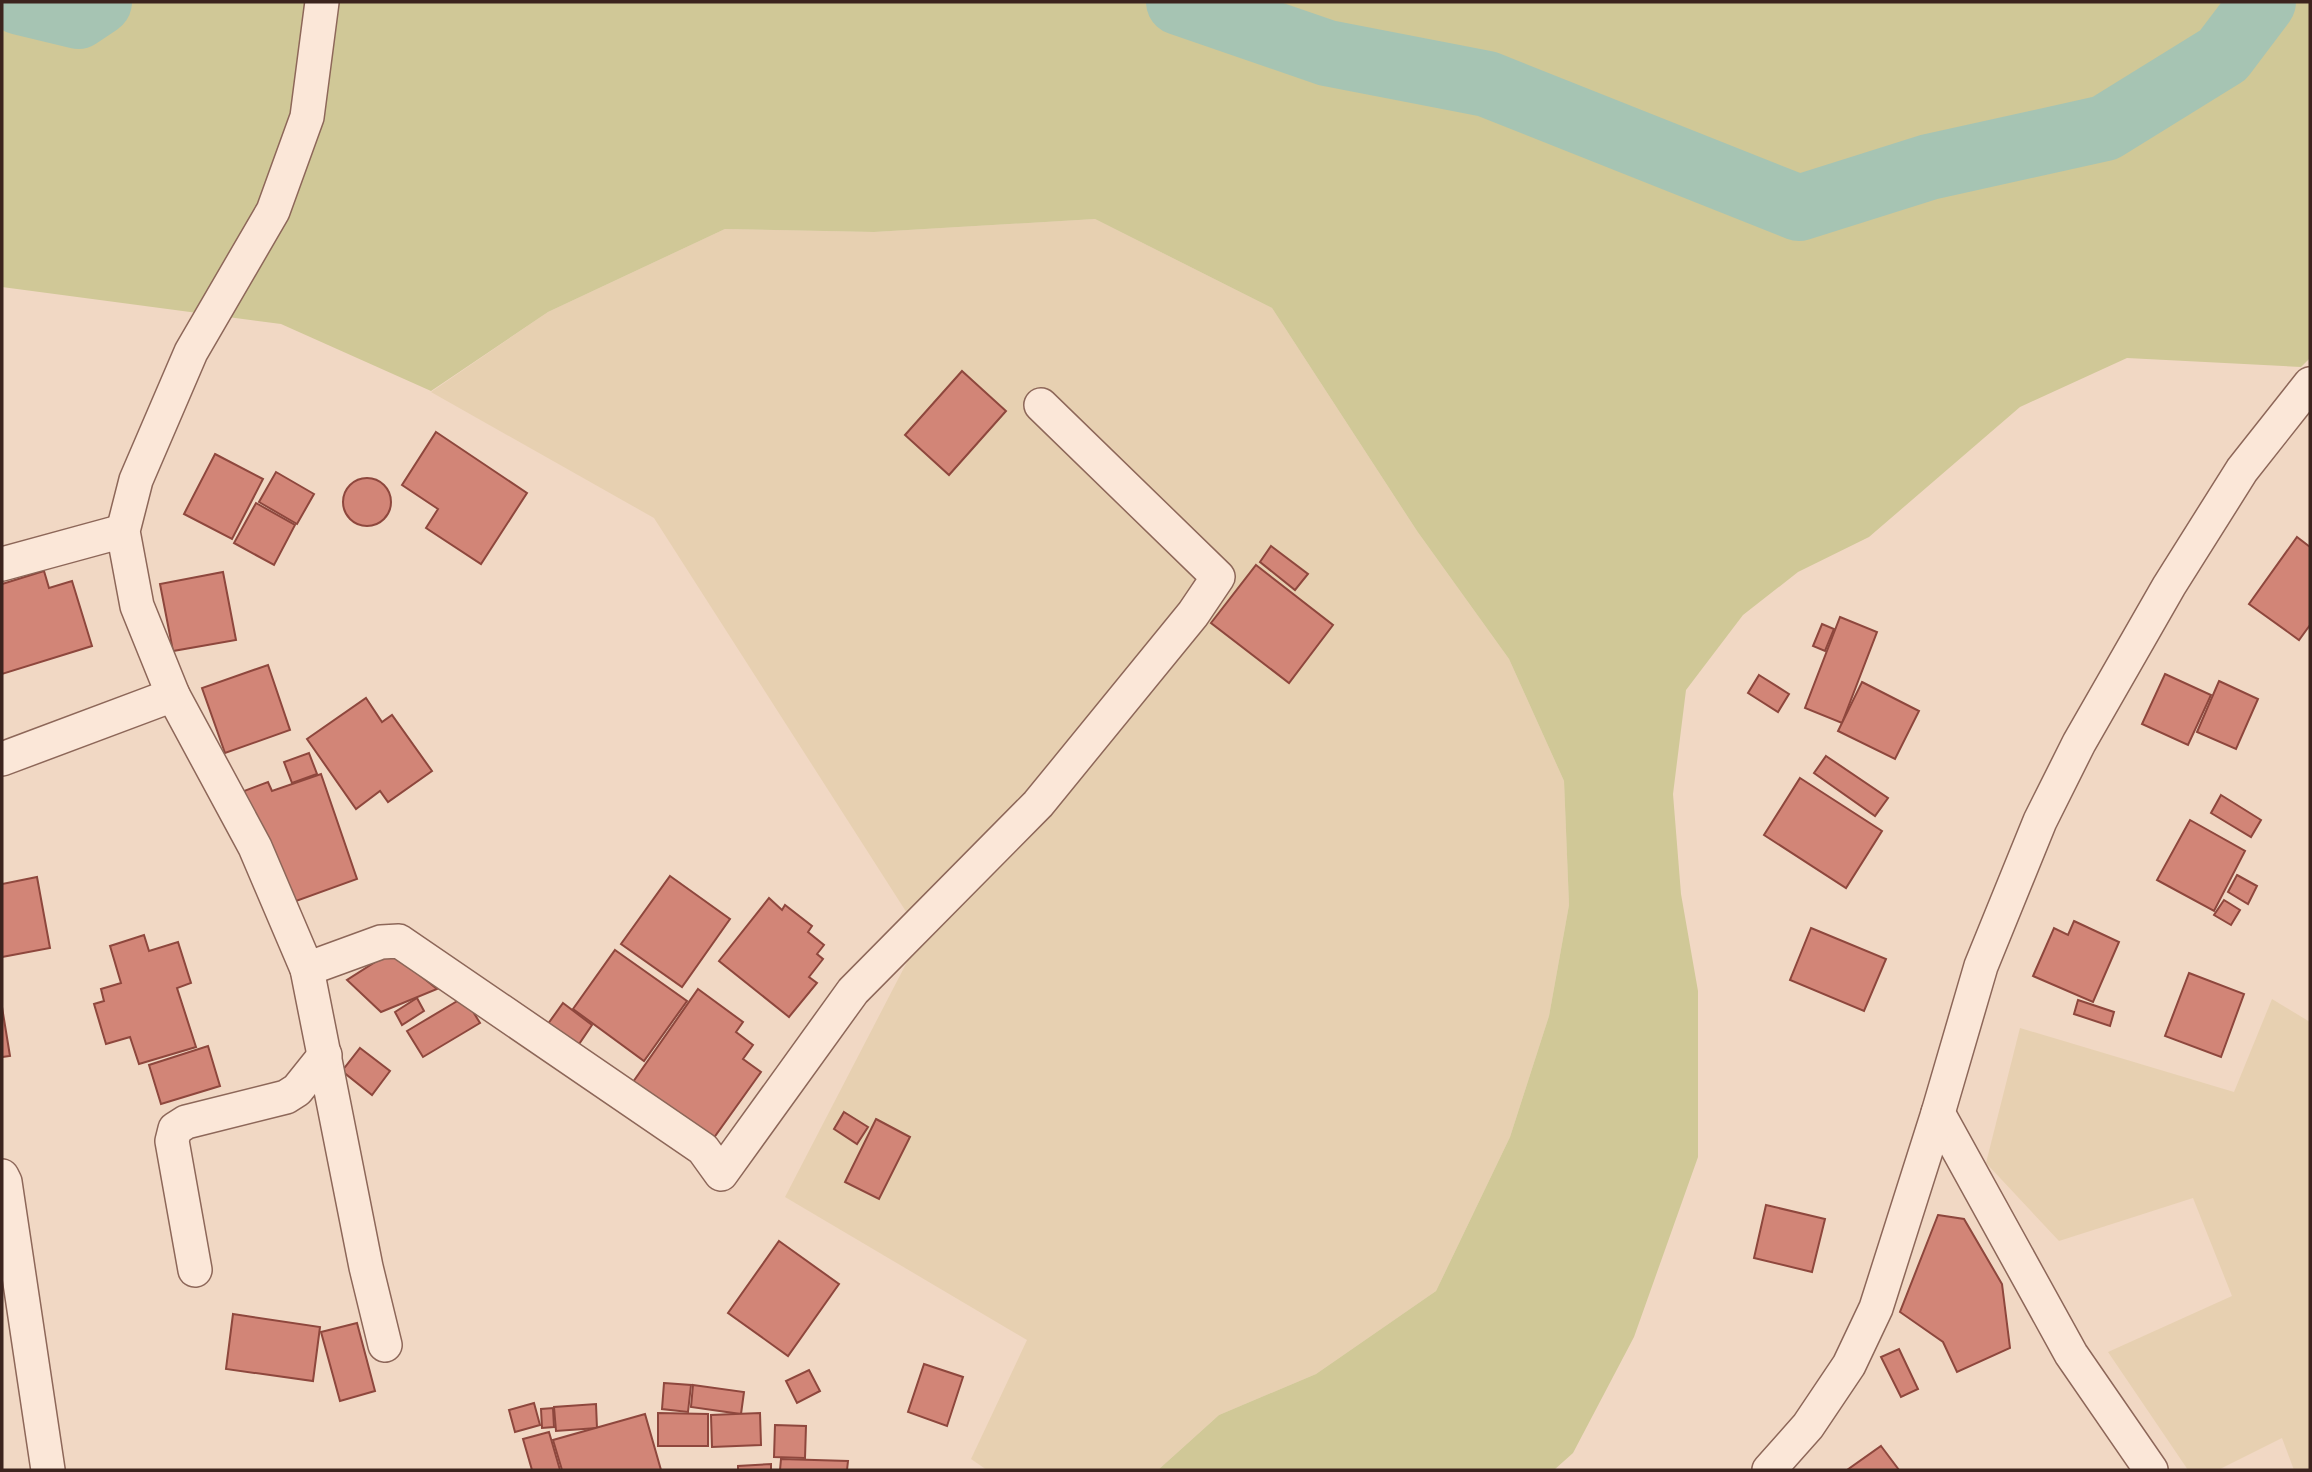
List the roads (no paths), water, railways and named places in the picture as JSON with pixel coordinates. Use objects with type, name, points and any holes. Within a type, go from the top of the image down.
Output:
[{"type":"street","points":[[322,2],[307,117],[273,211],[191,352],[136,480],[123,531],[137,606],[173,695],[255,847],[307,969],[366,1267],[385,1345]]},
{"type":"street","points":[[1769,1470],[1798,1457],[1808,1426],[1849,1365],[1876,1308],[1981,966],[2040,821],[2078,743],[2169,586],[2242,470],[2310,384]]},
{"type":"street","points":[[307,969],[381,942],[398,941],[703,1149],[721,1174],[853,991],[1038,804],[1193,614],[1218,577],[1041,405]]},
{"type":"street","points":[[2,564],[123,531]]},
{"type":"street","points":[[2,759],[173,695]]},
{"type":"street","points":[[195,1270],[172,1141],[175,1129],[186,1122],[286,1097],[297,1090],[325,1055]]},
{"type":"street","points":[[1938,1113],[2071,1354],[2151,1470]]},
{"type":"street","points":[[2,1176],[48,1470]]},
{"type":"waterway","points":[[20,2],[78,16],[99,2]]},
{"type":"waterway","points":[[1179,2],[1327,53],[1487,84],[1799,208],[1929,167],[2105,128],[2223,55],[2263,2]]}]
